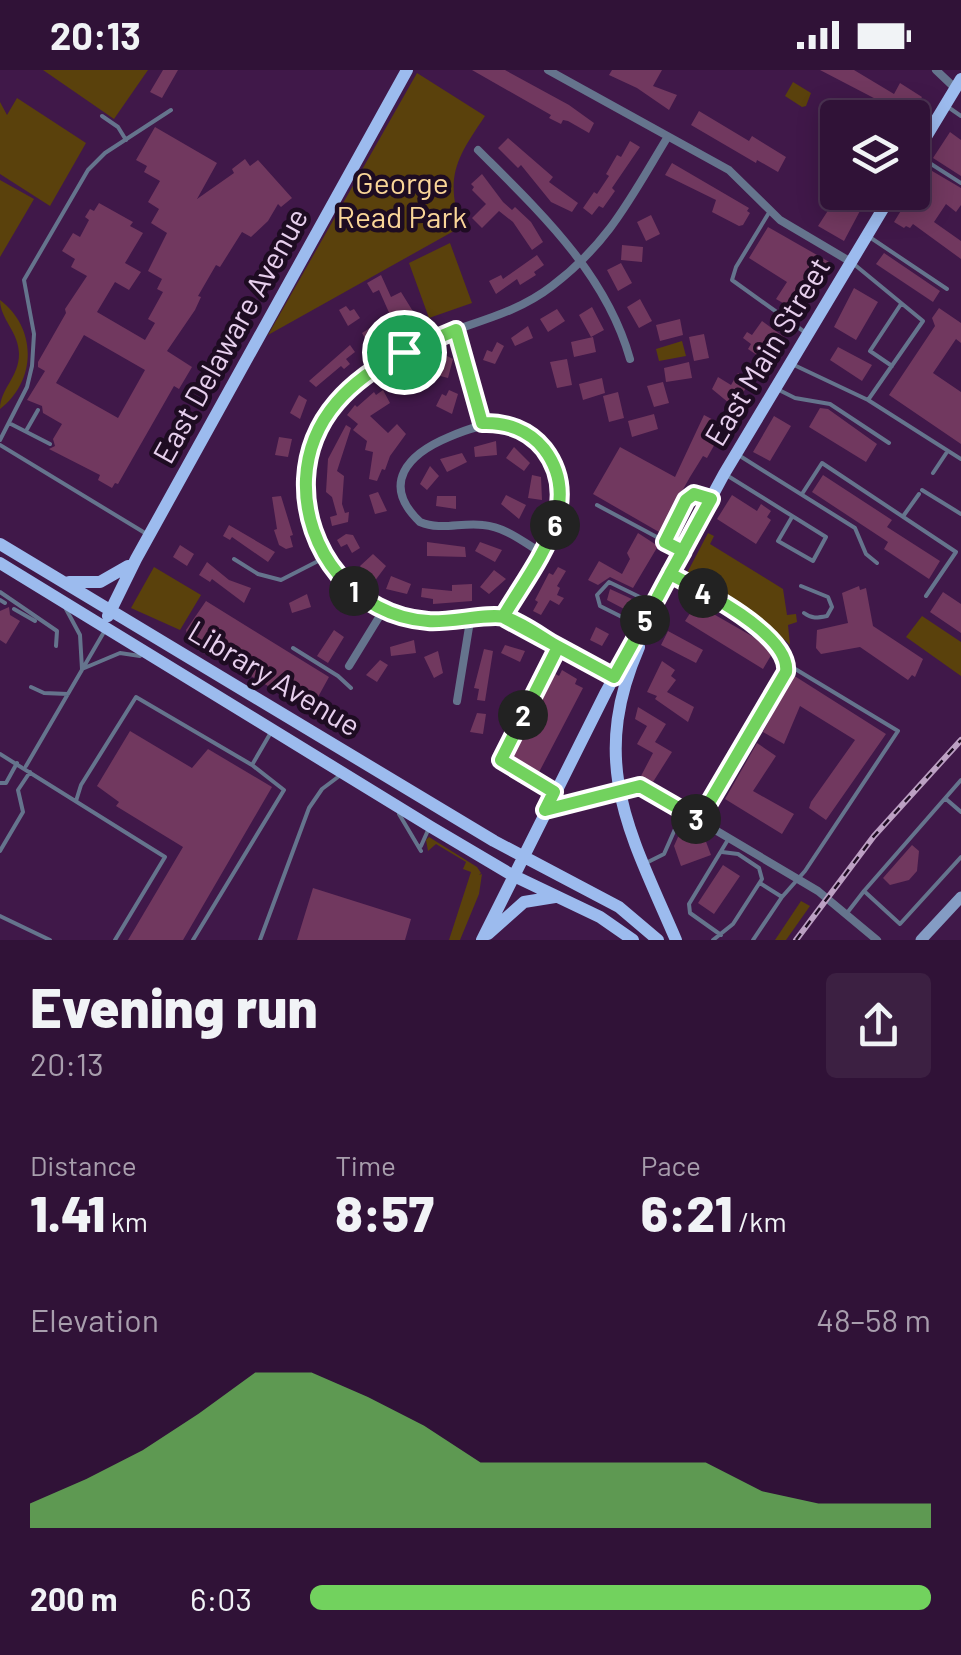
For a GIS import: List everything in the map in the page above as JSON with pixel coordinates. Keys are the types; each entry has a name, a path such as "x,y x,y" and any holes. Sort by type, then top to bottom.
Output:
{"main road":[{"name":"East Delaware Avenue","path":"106,628 109,610 149,535 407,70"},
{"path":"930,130 958,84"},
{"name":"East Main Street","path":"482,939 554,792 724,474 882,210"},
{"name":"Library Avenue","path":"0,544 522,857 618,907 658,940"},
{"path":"61,581 100,582 136,560"},
{"name":"Library Avenue","path":"0,563 431,828 633,940"},
{"path":"651,609 626,679 614,758 618,791 676,940"},
{"path":"545,810 618,791"},
{"path":"921,940 961,896"},
{"path":"482,939 524,902 558,897"}],"street":[{"path":"548,70 729,170 790,227 851,262"},
{"path":"936,70 958,84"},
{"path":"614,677 503,617 425,621 384,609 355,592 324,558 312,533 306,501 307,464 319,427 344,393 372,370 422,342 513,311 583,262 614,227 666,138"},
{"path":"478,150 562,234 583,262 626,342 630,359"},
{"path":"456,330 482,423"},
{"path":"503,617 540,552 561,509 562,486 555,466 528,434 506,424 482,423 429,445 413,457 400,483 406,505 420,522 430,526 498,527 540,552"},
{"path":"349,666 384,609"},
{"path":"457,701 470,620"},
{"path":"618,791 640,786 799,879 877,940"}],"lane":[{"path":"946,105 961,116"},
{"path":"149,535 0,443 27,387 34,350 24,280 88,170 171,110"},
{"path":"102,116 118,127 126,140"},
{"path":"930,165 961,183"},
{"path":"770,211 732,280 808,334"},
{"path":"866,236 948,289"},
{"path":"851,262 923,321 868,400"},
{"path":"892,366 870,351 901,304"},
{"path":"790,363 868,400 961,459"},
{"path":"775,388 794,398 830,404 889,443"},
{"path":"26,431 38,410"},
{"path":"9,423 50,444"},
{"path":"934,473 948,450"},
{"path":"736,453 855,528 866,554 877,563"},
{"path":"802,494 822,462 956,552 926,596"},
{"path":"724,474 763,495 826,537 812,561 778,541 792,516"},
{"path":"903,517 920,492 961,514"},
{"path":"665,542 686,500 694,494 711,499"},
{"path":"598,505 683,551"},
{"path":"234,559 258,574 282,580 324,558"},
{"path":"670,574 770,634 787,664 786,672 699,820"},
{"path":"642,627 600,606 596,595 609,582 651,609"},
{"path":"801,586 828,597 832,607 827,616 810,618 804,613"},
{"path":"0,592 54,628 59,636 56,646"},
{"path":"56,597 79,632 82,669"},
{"path":"14,609 35,621"},
{"path":"0,851 23,812 18,790 106,628"},
{"path":"554,792 501,760 558,647"},
{"path":"293,648 351,688"},
{"path":"82,669 120,654 158,660"},
{"path":"753,940 799,879 898,730 787,664"},
{"path":"31,688 68,694"},
{"path":"76,801 81,785 136,697 252,765 284,790 193,940"},
{"path":"252,765 272,730"},
{"path":"0,754 165,857 115,940"},
{"path":"17,763 3,783 18,790"},
{"path":"260,940 306,816 316,796 342,774"},
{"path":"847,913 961,780"},
{"path":"945,798 961,812"},
{"path":"394,805 421,851 422,838 431,828"},
{"path":"644,864 664,854 682,811"},
{"path":"721,935 690,913 689,904 729,838"},
{"path":"713,940 733,924 760,883 760,868 738,854 722,852"},
{"path":"864,892 900,924 959,862"},
{"path":"760,883 782,898"},
{"path":"0,916 50,940"}],"green space":[{"path":"43,70 148,70 114,119"},
{"name":"George Read Park","path":"417,73 485,116 456,168 454,194 461,227 268,335"},
{"path":"793,82 811,93 806,106 785,96"},
{"path":"17,98 86,143 50,206 0,174 0,102 7,115"},
{"path":"0,180 34,199 0,257"},
{"path":"450,243 472,303 429,318 409,263"},
{"path":"0,300 21,325 28,354 21,384 0,409 19,354"},
{"path":"682,341 686,356 659,361 656,349"},
{"path":"708,533 714,536 710,544 783,589 787,615 796,614 797,622 788,625 790,645 769,625 686,575"},
{"path":"154,567 201,595 180,630 131,608"},
{"path":"922,616 961,642 961,676 906,637"},
{"path":"429,837 477,867 479,875 482,874 479,894 460,940 449,940 471,872 463,869 466,862 436,844 428,851"},
{"path":"801,901 810,906 786,940 775,940"}],"building":[{"path":"163,70 178,70 162,98 150,92"},
{"path":"472,70 505,70 594,123 589,133 568,121 561,124"},
{"path":"612,70 662,70 653,86 677,95 669,110 609,75"},
{"path":"820,70 854,70 894,94 900,83 922,97 878,100"},
{"path":"699,111 749,141 752,136 786,157 778,172 691,125"},
{"path":"155,127 217,163 197,199 234,173 232,169 245,159 250,166 258,160 292,198 281,207 278,204 268,221 251,237 242,232 220,267 216,265 198,296 201,297 195,310 167,351 192,367 179,389 174,386 118,484 112,488 98,480 100,475 49,449 55,446 53,439 62,424 43,413 42,406 27,400 45,371 38,367 38,362 87,276 71,267 75,259 62,251 73,233 80,237 89,220 85,217 99,203 133,222 130,226 143,233 125,263 141,272 129,290 115,282 97,312 145,340 155,323 148,319 163,292 157,289 162,279 148,271 167,233 151,223 159,209 148,202 160,181 144,172 147,166 136,160","holes":["84,335 145,370 118,418 56,383"]},
{"path":"950,132 961,140 961,176 933,158"},
{"path":"508,138 553,177 549,182 578,203 572,212 551,202 521,165 518,168 498,148"},
{"path":"630,141 640,147 603,208 599,206 592,215 583,208 594,192 597,194 617,155 621,157"},
{"path":"672,163 749,208 743,225 712,212 716,200 665,175"},
{"path":"930,170 961,188 961,205 956,212 946,204 934,222 961,241 961,259 913,224 904,228 894,222 901,210 930,210"},
{"path":"482,174 503,202 531,222 543,242 532,250 513,222 499,211 482,228 472,218 486,204 471,184"},
{"path":"828,210 860,210 844,241 818,226"},
{"path":"651,215 660,234 646,241 637,222"},
{"path":"768,227 831,263 800,313 776,299 787,282 749,258"},
{"path":"622,245 643,247 642,262 621,260"},
{"path":"884,253 940,291 933,302 876,264"},
{"path":"537,255 544,265 534,272 536,275 520,285 517,279 496,294 489,281 501,275 503,279"},
{"path":"621,263 632,283 618,291 607,270"},
{"path":"381,275 391,297 401,292 414,313 414,321 404,325 407,331 399,335 379,290 373,293 367,283"},
{"path":"854,288 878,302 856,340 834,327"},
{"path":"640,299 652,321 639,328 627,307"},
{"path":"346,306 360,318 348,326 339,310"},
{"path":"592,307 604,330 591,337 579,315"},
{"path":"939,308 961,323 961,343 956,339 933,373 961,392 961,444 889,395 935,326 932,318"},
{"path":"557,309 565,321 548,332 540,319"},
{"path":"680,319 683,335 660,341 656,325"},
{"path":"762,321 784,337 764,360 748,349 751,344 743,338 747,332 752,335"},
{"path":"378,323 387,338 368,344 362,333"},
{"path":"528,326 533,338 515,346 511,338"},
{"path":"704,334 709,358 694,361 689,337"},
{"path":"593,337 596,352 574,357 571,342"},
{"path":"497,342 504,346 495,364 483,360 487,350 492,352"},
{"path":"350,345 355,352 346,359 350,364 344,369 341,366 316,387 309,381"},
{"path":"838,347 872,365 862,381 830,360"},
{"path":"443,354 453,359 448,378 421,371 431,366 432,361 439,362"},
{"path":"567,359 572,385 557,388 550,362"},
{"path":"689,362 692,378 666,382 664,368"},
{"path":"411,366 415,373 420,371 423,383 406,393 398,381"},
{"path":"738,373 750,380 735,408 712,389 718,377 731,385"},
{"path":"602,378 605,393 583,400 579,384"},
{"path":"663,382 669,403 654,407 647,386"},
{"path":"383,390 390,403 370,416 388,433 397,424 406,434 377,481 369,479 373,452 365,450 367,441 353,430 358,424 347,415 355,405"},
{"path":"449,390 458,394 452,414 436,406"},
{"path":"618,392 624,418 609,422 603,396"},
{"path":"299,395 307,400 300,419 290,413"},
{"path":"820,408 828,409 877,444 866,462 809,427"},
{"path":"654,414 658,429 632,437 628,421"},
{"path":"704,415 725,426 659,532 593,494 620,447 675,477"},
{"path":"774,416 791,426 770,461 753,452"},
{"path":"346,425 351,428 337,471 344,476 342,504 345,513 349,512 348,522 332,526 330,517 337,515 332,497 326,492 328,459"},
{"path":"279,437 292,439 288,457 275,455"},
{"path":"496,441 497,455 475,457 474,447"},
{"path":"514,447 530,463 524,471 506,458"},
{"path":"462,453 467,462 447,472 440,459"},
{"path":"430,466 439,476 427,490 420,484"},
{"path":"532,475 541,477 542,500 528,498"},
{"path":"823,475 892,520 887,527 940,561 929,579 884,549 888,542 812,492"},
{"path":"378,492 387,511 375,514 369,495"},
{"path":"506,495 526,505 519,519 501,504"},
{"path":"732,495 757,511 761,504 771,511 767,517 771,520 756,544 717,519"},
{"path":"281,496 293,535 293,547 286,549 279,545 274,530 277,529 272,497"},
{"path":"437,496 456,496 456,509 436,506"},
{"path":"229,525 275,552 268,562 232,537 230,540 223,536"},
{"path":"638,533 658,546 633,588 610,577 598,585 588,580 599,561 622,574"},
{"path":"346,534 353,535 360,548 352,553 347,544 341,547 337,540"},
{"path":"427,542 465,547 466,557 427,556"},
{"path":"480,542 502,550 495,562 475,551"},
{"path":"180,545 194,554 187,566 173,557"},
{"path":"373,554 386,566 374,582 360,566"},
{"path":"207,562 229,580 251,588 244,603 212,579 210,582 199,575"},
{"path":"558,567 566,571 557,586 557,595 564,598 559,605 550,600 541,615 533,611 538,602 535,600 549,573 553,575"},
{"path":"494,570 506,579 489,594 480,587"},
{"path":"391,576 411,584 407,594 386,589"},
{"path":"472,584 472,601 433,604 433,599 421,597 422,588 452,591 452,585"},
{"path":"859,586 860,590 866,588 873,626 923,659 915,677 912,675 908,680 860,647 821,654 816,648 817,630 848,623 842,593"},
{"path":"610,589 632,599 626,610 607,600"},
{"path":"943,592 961,604 961,633 930,612"},
{"path":"307,594 311,607 292,613 289,603"},
{"path":"206,601 329,677 313,706 304,709 296,697 290,699 205,649 202,642 196,644 188,639 186,630"},
{"path":"696,604 771,647 773,652 763,669 685,621"},
{"path":"9,607 10,615 20,621 6,644 0,640 0,611"},
{"path":"596,627 609,634 602,646 590,640"},
{"path":"334,630 344,637 328,663 317,656"},
{"path":"668,631 703,650 696,663 661,645"},
{"path":"414,640 416,653 391,656 390,647"},
{"path":"505,645 525,651 520,662 501,653"},
{"path":"484,649 493,651 485,701 477,700 479,689 474,688"},
{"path":"438,651 443,673 434,678 424,657"},
{"path":"380,660 388,665 377,682 366,675"},
{"path":"662,661 675,670 671,676 676,680 667,692 694,707 688,722 647,692"},
{"path":"562,670 583,688 537,776 508,758 552,672 559,676"},
{"path":"793,675 886,734 826,820 809,808 811,802 855,740 800,706 784,744 763,732"},
{"path":"638,707 666,724 655,742 672,752 653,782 641,776 653,753 637,744 647,726 635,719"},
{"path":"477,713 486,714 483,734 470,732"},
{"path":"130,731 192,768 208,749 272,787 183,940 128,940 183,847 116,806 119,802 97,786"},
{"path":"757,743 776,756 753,791 794,814 782,834 725,799"},
{"path":"692,825 702,831 711,855 681,866 674,846 682,828"},
{"path":"912,845 919,851 917,871 909,880 890,885 883,878"},
{"path":"723,865 740,876 714,914 698,903"},
{"path":"313,888 411,919 405,940 297,940"}],"railway":[{"path":"796,940 874,836 961,740"}],"route":[{"path":"404,352 372,370 344,393 310,446 306,501 312,533 324,558 355,592 397,615 445,622 503,617 558,647 501,760 554,792 545,810 640,786 699,820 786,672 787,664 770,634 670,574 683,551 711,499 694,494 686,500 665,542 683,551 670,574 649,614 614,677 503,617 561,509 562,486 548,455 528,434 496,422 482,423 456,330 404,352"}]}
